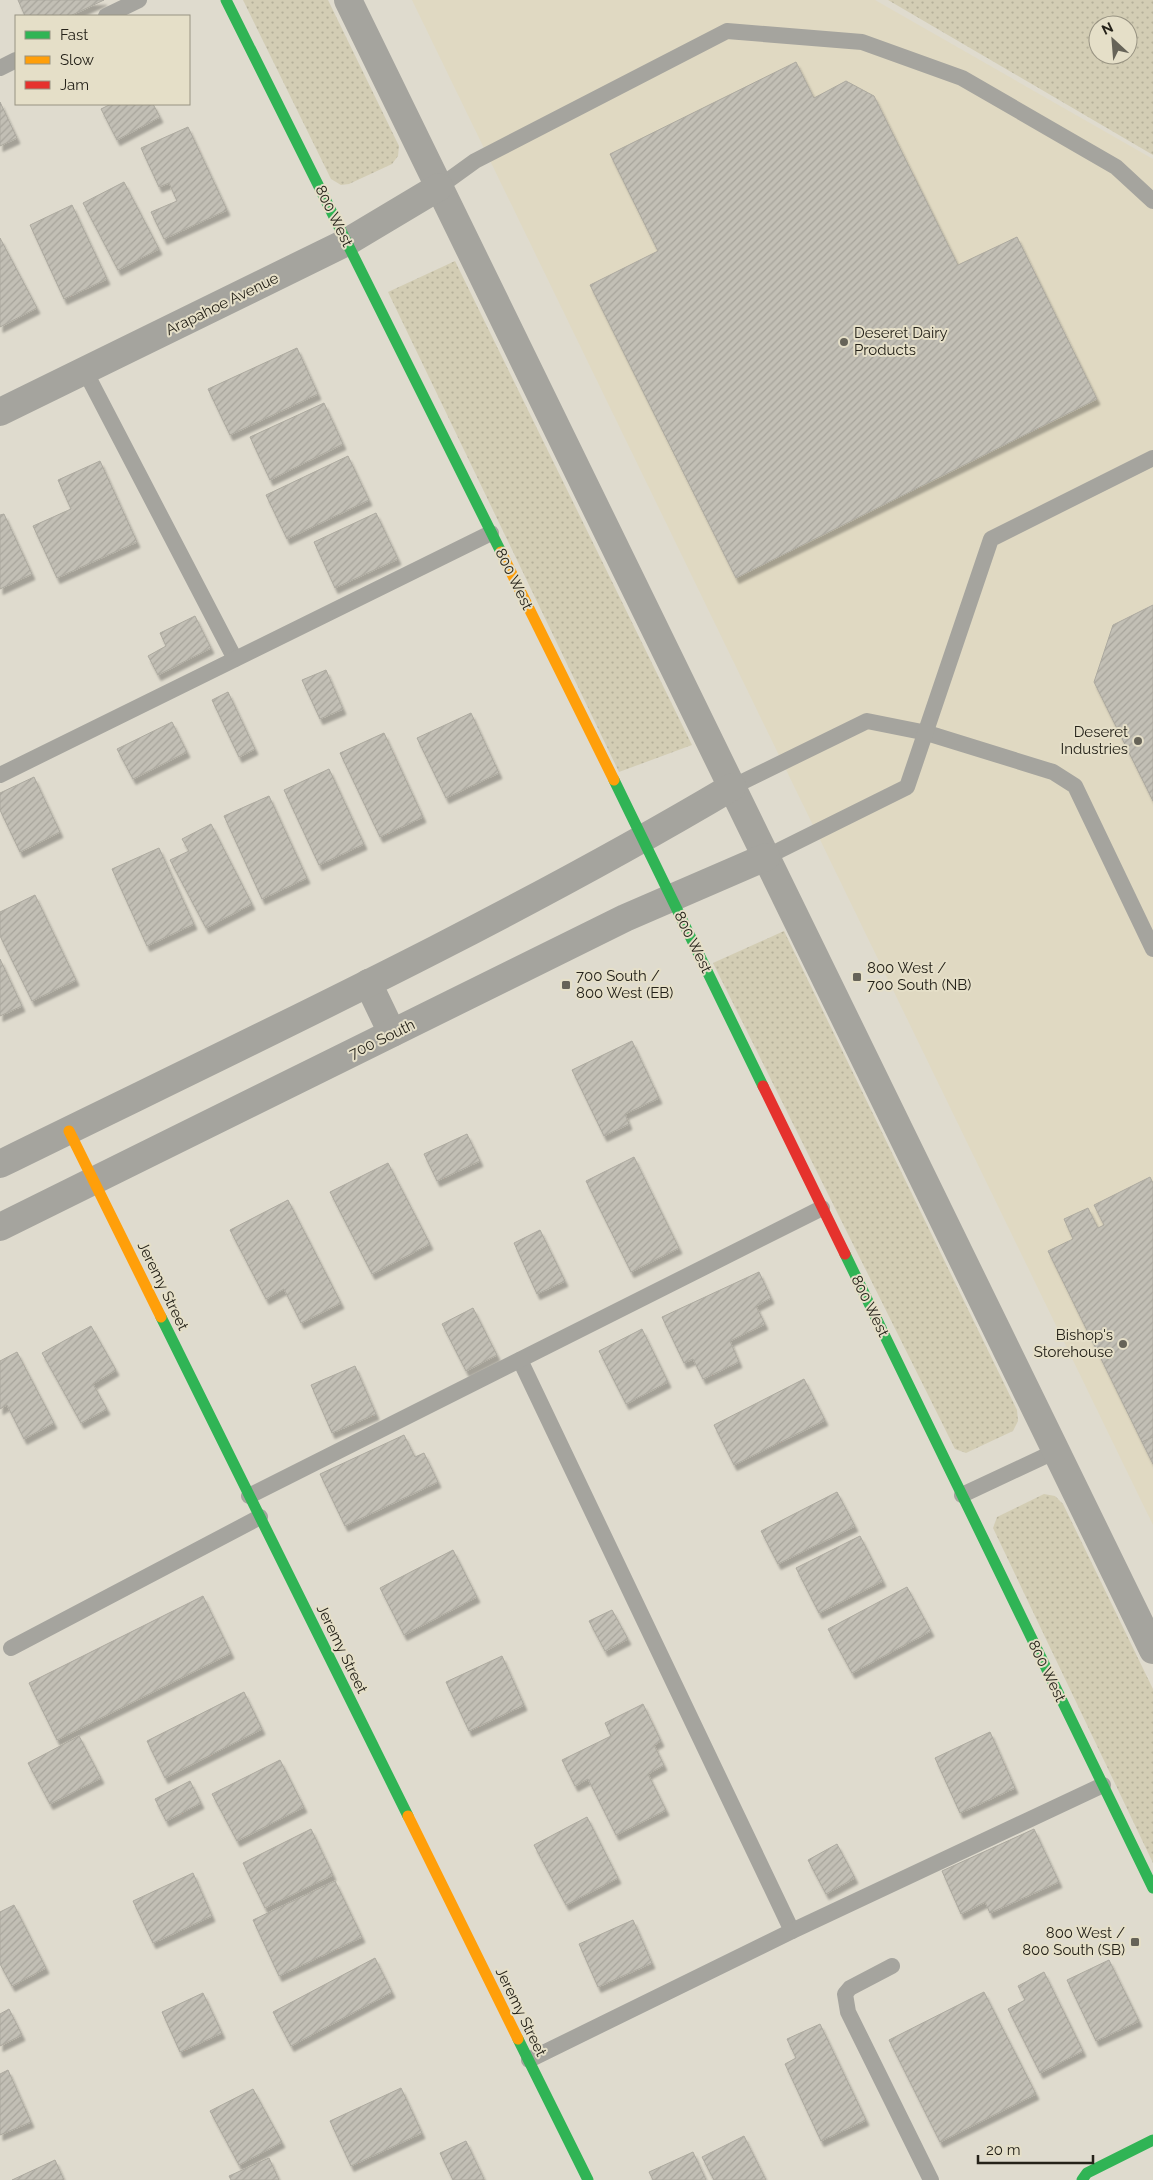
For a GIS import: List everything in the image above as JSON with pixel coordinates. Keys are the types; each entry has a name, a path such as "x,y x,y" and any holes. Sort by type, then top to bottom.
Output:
{"street":[{"name":"800 West","path":"226,0 644,840 1153,1888"},
{"path":"348,0 1153,1650"},
{"name":"Arapahoe Avenue","path":"0,412 347,242 439,187"},
{"path":"0,1164 510,911 644,840 732,787"},
{"name":"700 South","path":"0,1227 625,918 766,857"},
{"path":"368,983 392,1034"},
{"name":"Jeremy Street","path":"69,1131 588,2180"},
{"path":"1082,2180 1087,2173 1153,2140"}],"lane":[{"path":"108,15 139,0"},
{"path":"439,187 475,161 727,31 862,42 962,78 1116,167 1153,201"},
{"path":"0,68 15,60"},
{"path":"85,371 235,659"},
{"path":"766,857 907,787 991,539 1153,458"},
{"path":"0,775 491,533"},
{"path":"732,787 867,721 926,733 1054,772 1075,786 1153,949"},
{"path":"249,1496 822,1208"},
{"path":"520,1360 792,1931"},
{"path":"962,1496 1056,1451"},
{"path":"11,1648 260,1517"},
{"path":"528,2060 792,1931 1103,1785"},
{"path":"892,1966 850,1988 845,1994 848,2012 930,2180"}],"shaded area":[{"path":"243,0 328,0 399,146 398,156 392,164 349,184 341,185 331,179"},
{"path":"412,0 875,0 1153,159 1153,1525"},
{"path":"888,0 1153,0 1153,155"},
{"path":"455,261 692,745 619,772 388,292"},
{"path":"784,931 1017,1410 1018,1421 1013,1431 966,1453 955,1449 713,963"},
{"path":"1044,1494 1055,1496 1063,1504 1153,1689 1153,1863 993,1528 997,1517"}],"building":[{"path":"18,0 104,0 72,15 25,15"},
{"name":"Deseret Dairy Products","path":"796,62 814,98 846,81 874,96 958,265 1017,237 1097,399 736,578 590,285 658,251 610,154"},
{"path":"0,102 17,138 0,146"},
{"path":"109,105 154,105 160,117 117,140 101,109"},
{"path":"188,127 227,210 164,239 151,212 177,201 169,183 159,187 141,148"},
{"path":"124,182 159,249 118,270 83,203"},
{"path":"72,205 107,279 64,299 30,225"},
{"path":"0,238 37,308 0,327"},
{"path":"297,348 318,394 230,435 208,389"},
{"path":"324,403 343,444 270,480 250,437"},
{"path":"348,456 369,500 287,539 266,495"},
{"path":"100,461 137,542 57,578 33,526 71,509 58,480"},
{"path":"376,513 398,559 335,588 314,542"},
{"path":"4,514 32,574 0,589 0,515"},
{"name":"Deseret Industries","path":"1153,605 1153,801 1094,682 1113,625"},
{"path":"195,616 211,648 158,675 148,656 166,646 160,633"},
{"path":"326,670 343,709 320,719 302,680"},
{"path":"228,692 255,749 239,757 212,700"},
{"path":"471,713 499,773 446,798 417,738"},
{"path":"172,722 187,752 133,779 117,749"},
{"path":"384,733 423,817 380,837 340,753"},
{"path":"329,769 364,844 319,865 284,790"},
{"path":"34,777 60,832 20,852 0,810 0,793"},
{"path":"269,796 307,878 262,899 224,816"},
{"path":"211,824 252,904 206,928 170,860 189,851 182,839"},
{"path":"159,848 194,924 147,946 112,869"},
{"path":"35,895 76,980 32,1001 0,936 0,912"},
{"path":"0,959 22,1006 0,1016"},
{"path":"632,1041 659,1098 625,1114 629,1124 604,1136 572,1070"},
{"path":"467,1134 480,1161 437,1181 424,1154"},
{"path":"634,1157 679,1248 631,1272 586,1181"},
{"path":"388,1163 430,1244 372,1274 330,1192"},
{"name":"Bishop's Storehouse","path":"1150,1177 1153,1183 1153,1437 1142,1442 1048,1251 1073,1239 1064,1219 1088,1208 1098,1228 1104,1225 1094,1205"},
{"path":"288,1200 341,1303 301,1323 284,1289 266,1299 230,1230"},
{"path":"540,1230 565,1281 537,1294 514,1243"},
{"path":"759,1272 771,1298 756,1306 765,1324 730,1341 739,1362 703,1379 693,1359 684,1363 662,1317"},
{"path":"473,1308 497,1355 466,1371 442,1324"},
{"path":"91,1326 116,1370 93,1384 107,1409 81,1423 42,1353"},
{"path":"642,1329 668,1382 626,1404 599,1351"},
{"path":"17,1352 54,1423 24,1439 7,1405 0,1409 0,1361"},
{"path":"355,1366 376,1414 332,1433 311,1385"},
{"path":"804,1379 825,1420 734,1465 714,1425"},
{"path":"404,1435 415,1457 424,1453 438,1482 345,1526 320,1474"},
{"path":"1153,1437 1153,1464 1142,1442"},
{"path":"837,1492 855,1526 778,1564 761,1531"},
{"path":"860,1536 883,1581 819,1613 796,1568"},
{"path":"453,1550 477,1597 404,1635 380,1588"},
{"path":"907,1587 931,1631 852,1673 828,1629"},
{"path":"203,1596 231,1653 57,1740 29,1683"},
{"path":"612,1610 628,1639 605,1651 589,1621"},
{"path":"502,1656 524,1705 469,1731 446,1682"},
{"path":"244,1692 262,1729 165,1778 147,1741"},
{"path":"643,1704 661,1741 654,1745 664,1765 648,1774 666,1810 616,1835 588,1779 575,1786 562,1760 611,1736 605,1723"},
{"path":"990,1732 1015,1788 960,1813 935,1758"},
{"path":"79,1736 101,1778 50,1804 28,1763"},
{"path":"280,1760 304,1807 237,1841 212,1794"},
{"path":"190,1781 201,1803 166,1821 155,1799"},
{"path":"587,1817 618,1878 566,1905 534,1845"},
{"path":"311,1829 333,1875 265,1908 243,1863"},
{"path":"1034,1829 1059,1882 990,1913 985,1902 961,1914 942,1871"},
{"path":"837,1844 855,1878 826,1894 808,1860"},
{"path":"193,1873 212,1916 153,1943 133,1901"},
{"path":"335,1881 362,1937 279,1976 253,1920"},
{"path":"14,1905 46,1968 12,1986 0,1964 0,1912"},
{"path":"633,1920 652,1963 598,1987 579,1944"},
{"path":"375,1958 392,1992 291,2046 273,2012"},
{"path":"1109,1960 1139,2021 1096,2041 1067,1980"},
{"path":"1044,1972 1083,2051 1040,2073 1008,2009 1025,2000 1018,1986"},
{"path":"984,1992 1036,2094 940,2142 889,2040"},
{"path":"203,1993 222,2033 180,2052 162,2012"},
{"path":"9,2009 22,2035 0,2046 0,2014"},
{"path":"820,2024 866,2120 821,2141 785,2064 796,2058 787,2039"},
{"path":"8,2070 31,2122 0,2135 0,2074"},
{"path":"401,2088 422,2133 351,2166 330,2121"},
{"path":"253,2089 282,2142 239,2165 210,2111"},
{"path":"744,2136 766,2180 714,2180 702,2157"},
{"path":"466,2141 483,2180 453,2180 440,2153"},
{"path":"693,2152 706,2180 653,2180 649,2172"},
{"path":"269,2158 279,2180 231,2180 229,2176"},
{"path":"55,2160 64,2180 12,2180"}],"traffic: fast":[{"path":"226,0 501,552"},
{"path":"614,780 763,1086"},
{"path":"845,1254 1153,1888"},
{"path":"161,1317 408,1816"},
{"path":"518,2039 588,2180"},
{"path":"1082,2180 1087,2173 1153,2140"}],"traffic: slow":[{"path":"501,552 614,780"},
{"path":"69,1131 161,1317"},
{"path":"408,1816 518,2039"}],"traffic: jam":[{"path":"763,1086 845,1254"}],"place":[{"name":"Deseret Dairy Products","path":"844,342"},
{"name":"Deseret Industries","path":"1138,741"},
{"name":"800 West / 700 South (NB)","path":"857,977"},
{"name":"700 South / 800 West (EB)","path":"566,985"},
{"name":"Bishop's Storehouse","path":"1123,1344"},
{"name":"800 West / 800 South (SB)","path":"1135,1942"}]}
